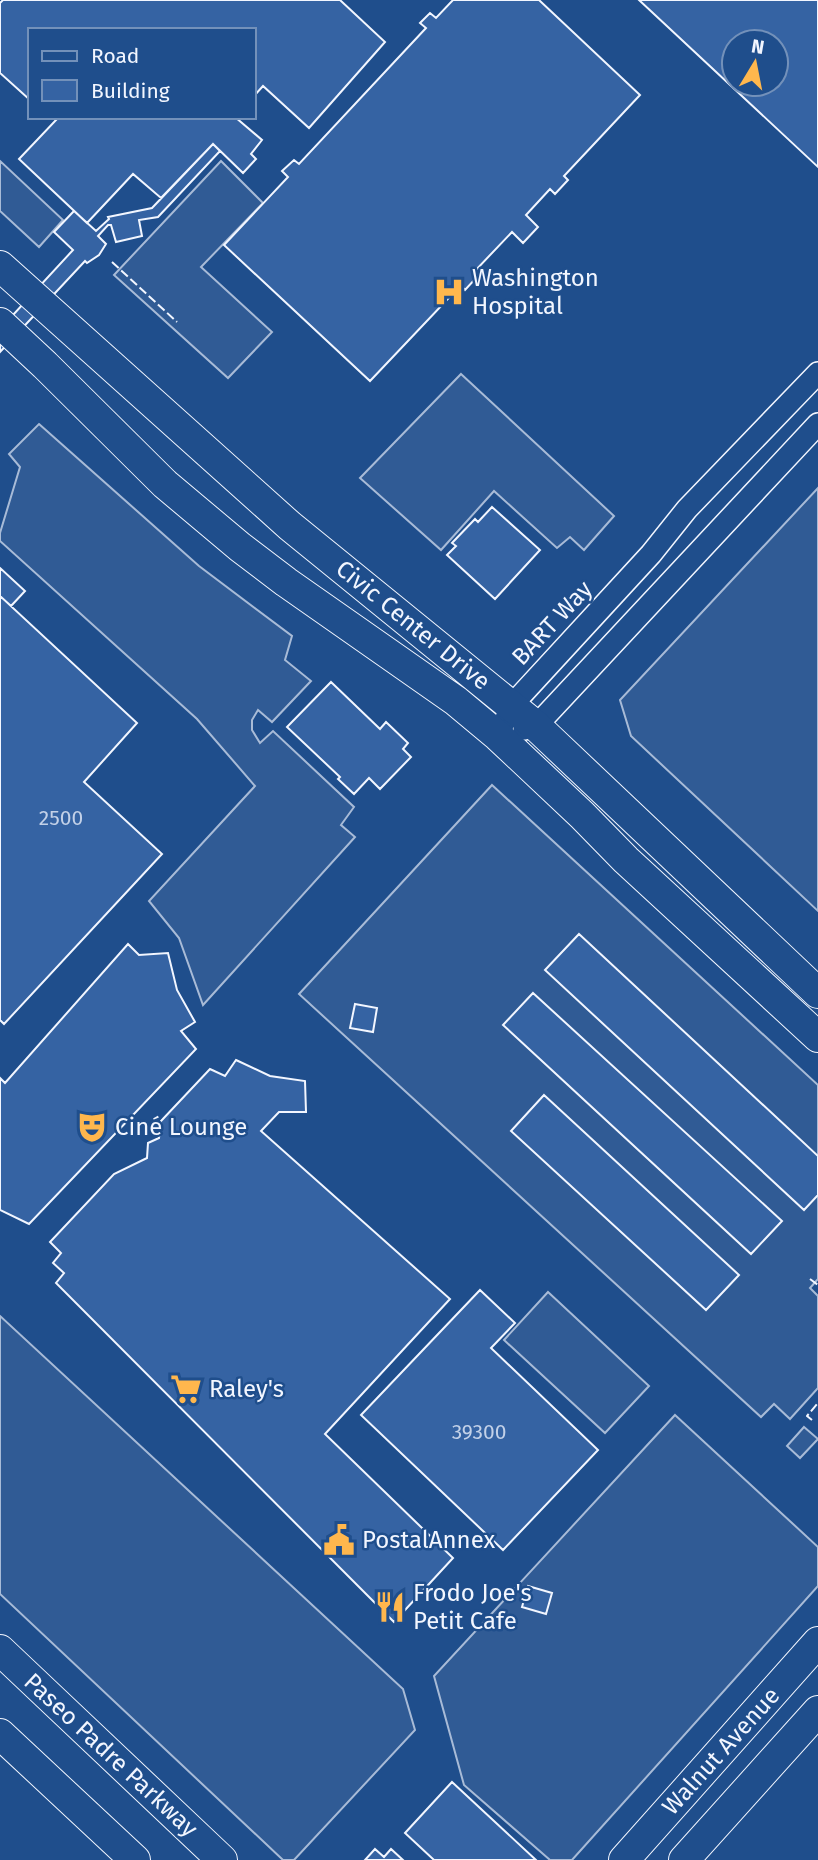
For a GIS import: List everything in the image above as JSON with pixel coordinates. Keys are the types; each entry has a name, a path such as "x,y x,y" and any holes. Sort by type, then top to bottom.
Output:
{"main road":[{"name":"Civic Center Drive","path":"0,266 290,526 536,726 818,993"},
{"name":"Civic Center Drive","path":"0,323 165,484 229,538 286,582 456,701 498,736 626,860 818,1037"},
{"name":"Walnut Avenue","path":"624,1860 818,1642"},
{"name":"Paseo Padre Parkway","path":"0,1650 222,1860"},
{"name":"Walnut Avenue","path":"684,1860 818,1711"},
{"path":"0,1734 135,1860"}],"street":[{"name":"BART Way","path":"498,736 512,705 651,554 687,509 818,373"},
{"path":"498,736 536,726 818,424"}],"shaded area":[{"path":"0,161 63,220 39,247 0,211"},
{"path":"221,161 263,203 201,267 272,332 228,378 114,275"},
{"path":"461,374 614,516 584,550 570,537 557,548 494,491 441,550 360,478"},
{"path":"39,424 199,566 292,636 285,660 311,681 272,722 258,710 252,720 252,730 260,743 273,731 354,807 341,825 355,837 203,1005 179,938 149,901 255,786 197,719 0,541 20,467 9,454"},
{"path":"818,488 818,911 631,736 620,700"},
{"path":"492,785 818,1085 818,1279 810,1288 818,1296 818,1388 790,1419 774,1404 761,1417 299,994"},
{"path":"548,1292 649,1386 605,1433 504,1340"},
{"path":"0,1316 403,1689 415,1730 294,1860 283,1860 0,1594"},
{"path":"675,1415 818,1547 818,1586 572,1860 550,1860 464,1785 434,1676"},
{"path":"804,1427 818,1439 800,1458 787,1446"}],"building":[{"path":"3,0 340,0 385,42 309,128 263,86 256,94 256,28 28,28 28,98 0,73 0,3"},
{"path":"453,0 539,0 640,95 564,176 568,180 555,194 550,189 526,215 538,227 523,243 512,232 473,273 477,277 465,290 461,285 370,381 224,245 288,177 282,171 294,160 299,164 426,28 420,23 430,13 436,18"},
{"path":"639,0 818,0 818,167 744,98 790,98 790,28 720,28 720,76"},
{"path":"57,119 237,119 262,140 251,154 256,159 243,173 213,144 161,198 133,174 87,223 19,159"},
{"path":"213,144 220,151 158,217 139,220 142,236 116,242 111,225 108,225 98,236 106,244 99,255 87,263 85,261 0,352 0,329 73,250 54,232 74,211 96,231 108,217 152,208"},
{"path":"492,507 540,550 495,599 447,555 456,546 452,543 475,519 478,522"},
{"path":"0,568 25,591 11,606 0,596"},
{"path":"0,596 137,723 84,782 162,854 4,1024 0,1020"},
{"path":"331,682 380,729 386,722 408,743 403,749 411,757 380,789 369,778 354,794 338,779 340,777 287,727"},
{"path":"579,934 818,1156 818,1195 804,1210 545,970"},
{"path":"128,944 139,955 168,953 177,990 195,1022 181,1031 196,1049 29,1224 0,1210 0,1078 5,1083"},
{"path":"533,993 782,1221 751,1254 503,1025"},
{"path":"355,1004 377,1008 373,1032 350,1028"},
{"path":"236,1060 270,1076 305,1081 306,1112 279,1112 261,1131 450,1299 325,1434 453,1558 394,1622 56,1283 64,1273 53,1263 61,1253 50,1242 114,1174 147,1158 148,1143 159,1138 161,1121 210,1069 225,1076"},
{"path":"544,1095 739,1275 706,1310 511,1131"},
{"path":"480,1290 515,1323 491,1348 598,1450 503,1550 361,1415"},
{"path":"528,1586 552,1593 546,1614 522,1607"},
{"path":"452,1782 536,1860 434,1860 405,1833"},
{"path":"375,1849 384,1857 391,1849 403,1860 365,1860"}],"fence":[{"path":"112,262 177,322"},
{"path":"810,1279 818,1285"},
{"path":"812,1420 807,1416 818,1403"}],"place":[{"name":"Washington Hospital","path":"449,292"},
{"name":"Ciné Lounge","path":"92,1127"},
{"name":"Raley's","path":"186,1389"},
{"name":"PostalAnnex","path":"339,1540"},
{"name":"Frodo Joe's Petit Cafe","path":"390,1607"}]}
